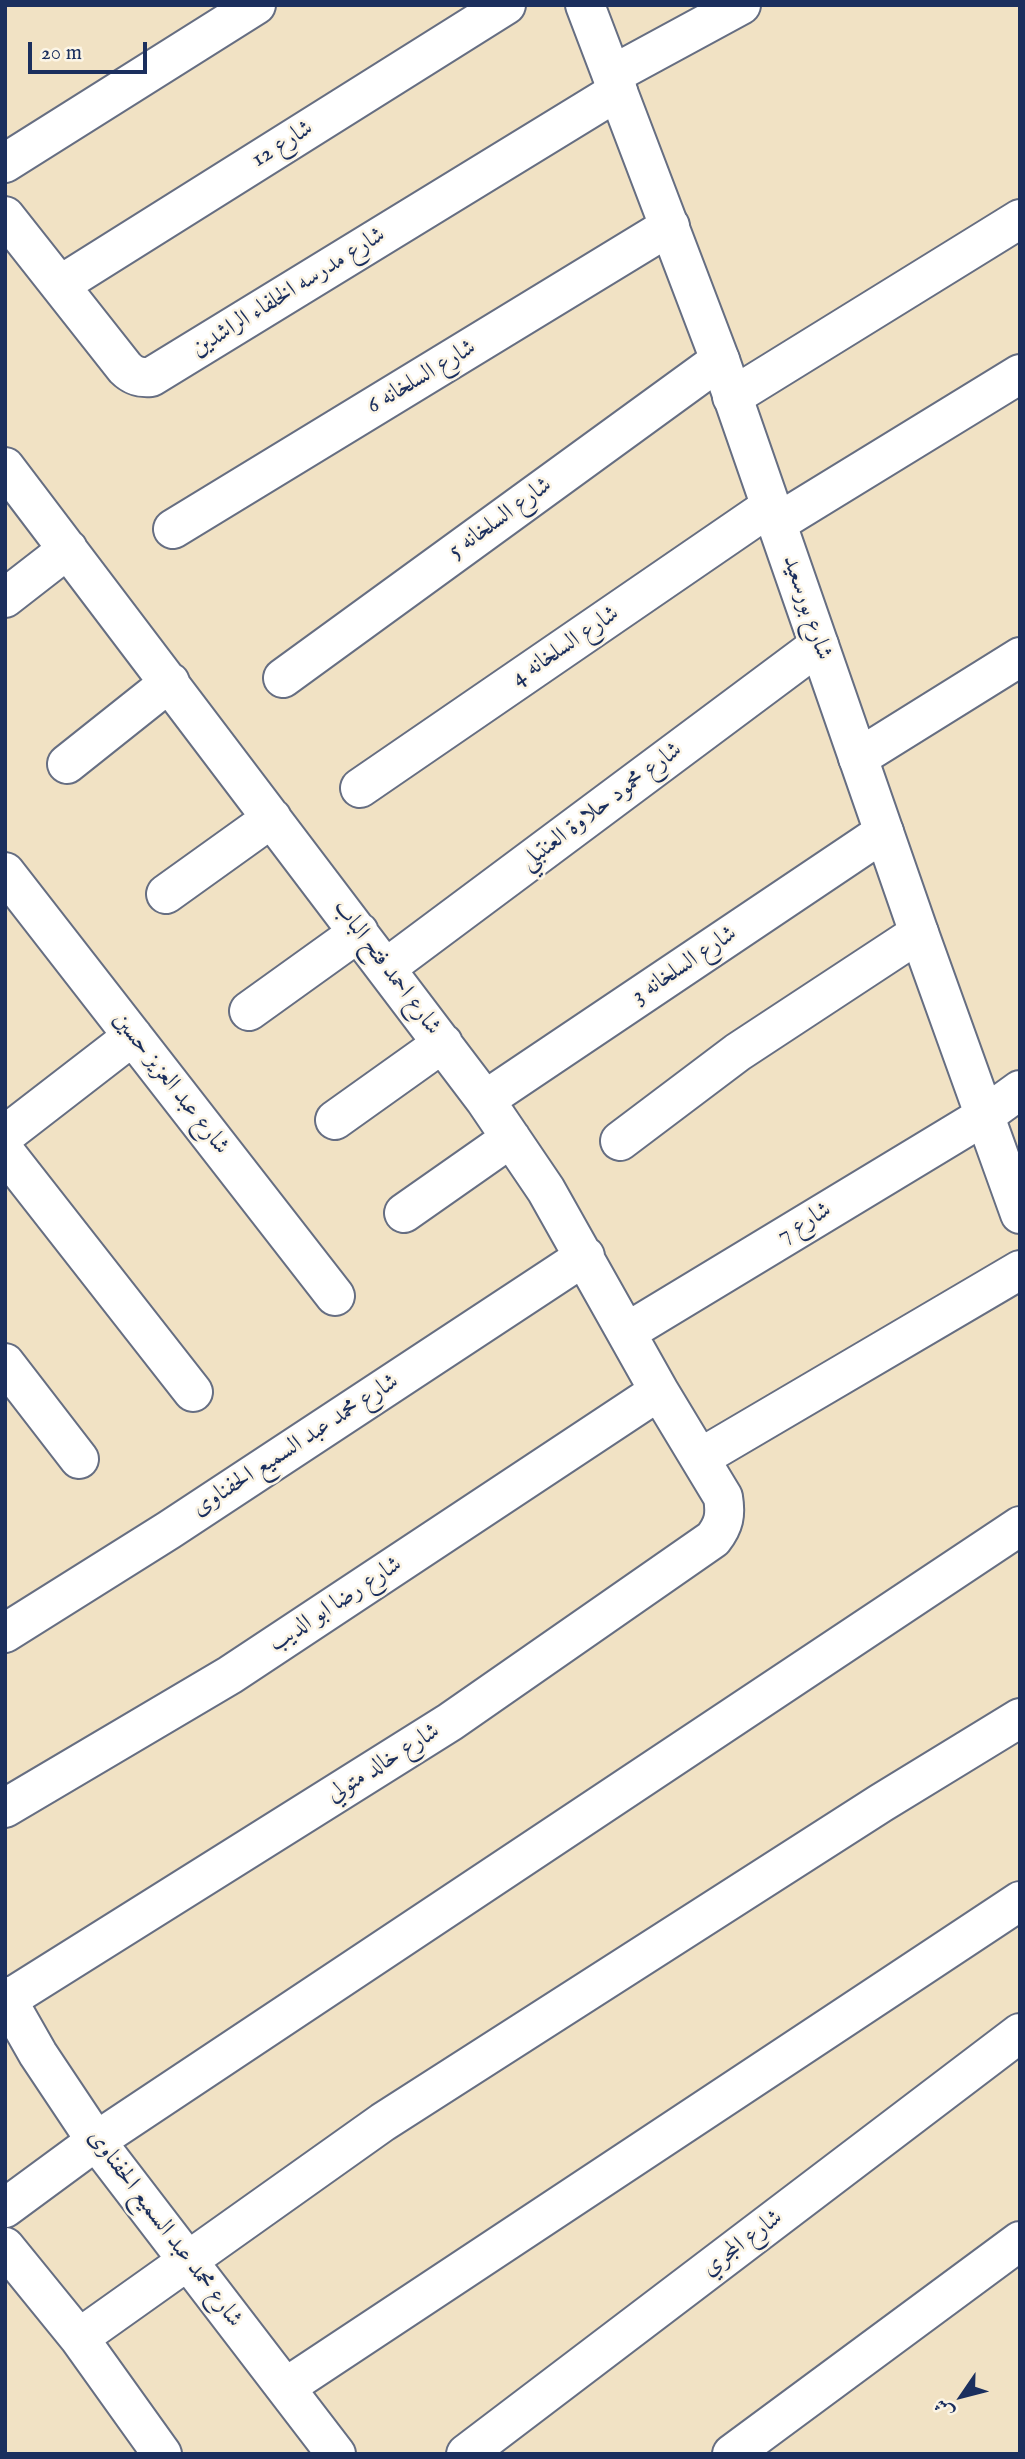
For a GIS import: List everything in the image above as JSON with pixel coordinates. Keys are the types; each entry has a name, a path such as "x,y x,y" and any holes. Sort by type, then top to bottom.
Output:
{"street":[{"path":"5,163 256,5"},
{"name":"شارع 12","path":"60,285 506,5"},
{"name":"شارع بورسعيد","path":"585,5 720,360 919,933 1020,1214"},
{"path":"615,83 741,5"},
{"name":"شارع مدرسه الخلفاء الراشدين","path":"5,216 125,368 132,375 151,377 615,83"},
{"path":"732,397 1020,219"},
{"name":"شارع السلخانه 6","path":"173,529 670,226"},
{"name":"شارع السلخانه 5","path":"282,678 720,360"},
{"name":"شارع السلخانه 4","path":"360,788 774,514 1020,374"},
{"name":"شارع احمد فتح الباب","path":"5,467 485,1100 546,1191 585,1256 659,1391 723,1497"},
{"path":"5,598 68,549"},
{"name":"شارع محمود حلاوة العنتبلي","path":"386,968 819,645"},
{"path":"859,758 1020,657"},
{"path":"67,765 170,682"},
{"path":"166,894 272,818"},
{"name":"شارع السلخانه 3","path":"485,1100 884,832"},
{"name":"شارع عبد العزيز حسين","path":"12,893 133,1036 335,1296"},
{"path":"249,1011 359,932"},
{"path":"620,1141 738,1052 919,933"},
{"path":"5,1135 133,1036"},
{"path":"335,1120 443,1043"},
{"name":"شارع 7","path":"627,1332 984,1116 1020,1090"},
{"path":"404,1213 511,1139"},
{"path":"5,1152 193,1392"},
{"name":"شارع محمد عبد السميع الحفناوى","path":"5,1633 169,1530 585,1256"},
{"path":"700,1458 1020,1270"},
{"path":"5,1363 79,1459"},
{"name":"شارع رضا ابو الديب","path":"5,1808 230,1675 659,1391"},
{"name":"شارع خالد متولي","path":"6,1998 450,1722 713,1539 722,1527 726,1512 723,1497"},
{"path":"5,2208 96,2141 1020,1526"},
{"path":"79,2338 383,2122 881,1803 1020,1718"},
{"path":"286,2387 1020,1901"},
{"name":"شارع محمد عبد السميع الحفناوى","path":"6,1998 38,2054 96,2141 335,2454"},
{"name":"شارع المجري","path":"466,2454 1020,2033"},
{"path":"732,2454 1020,2241"},
{"path":"5,2247 79,2338 162,2454"}]}
